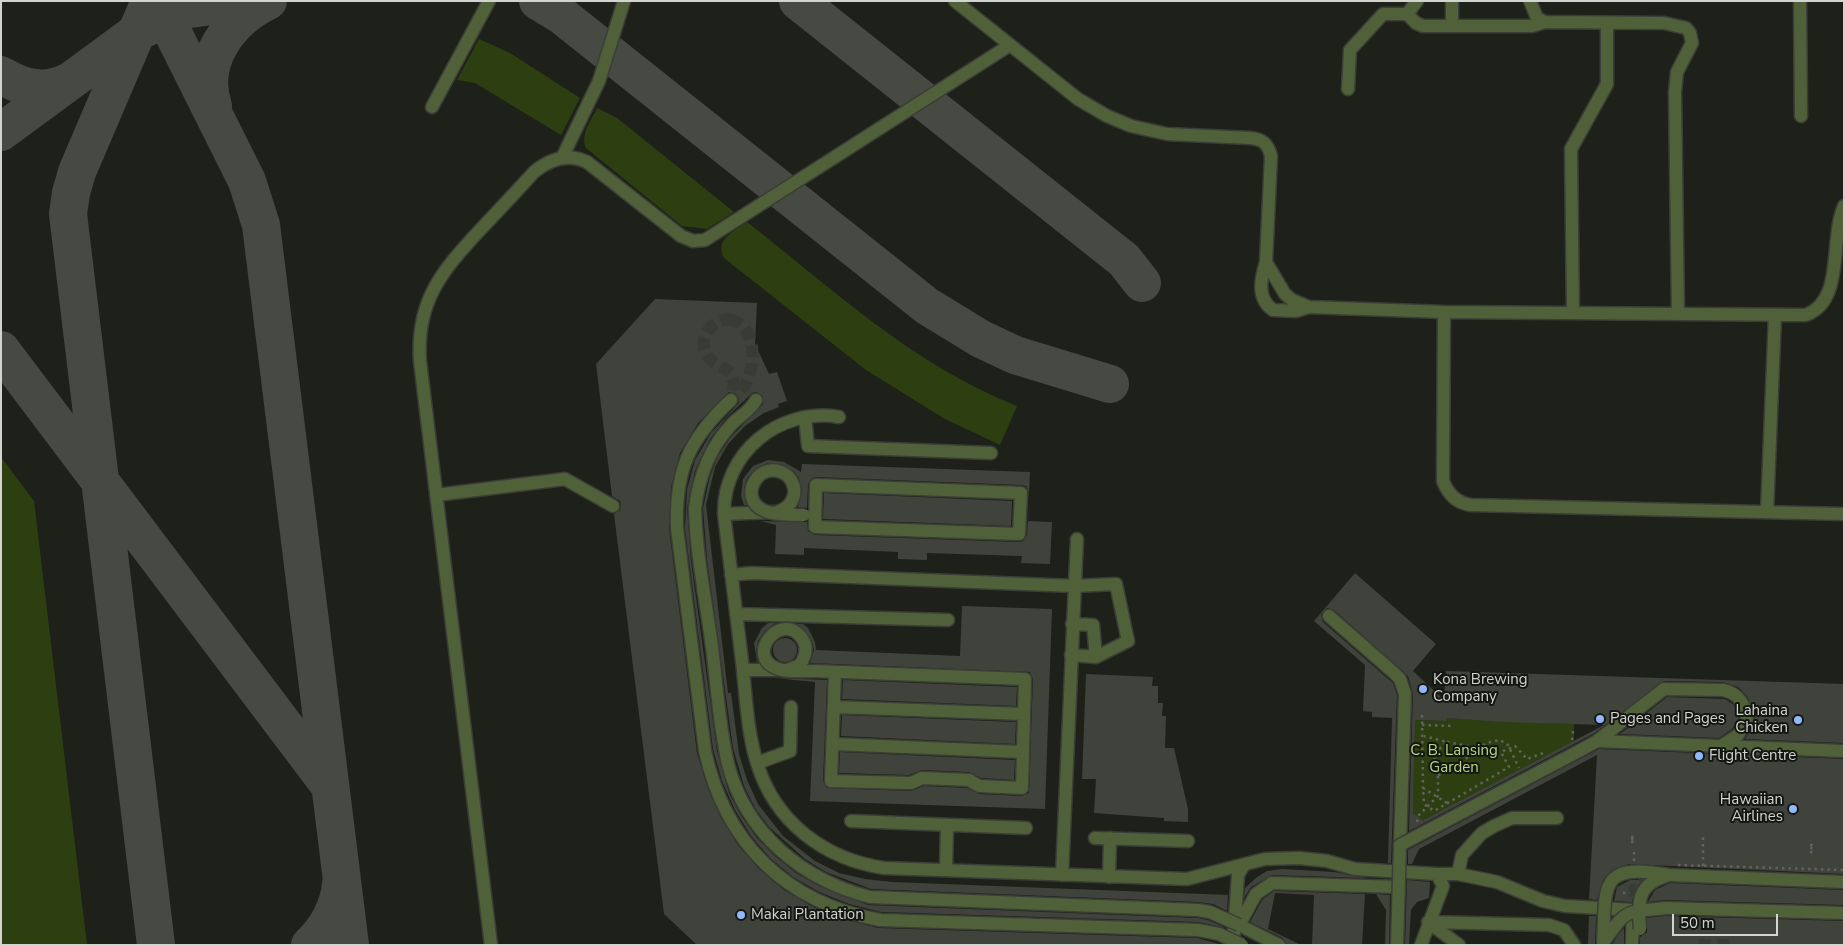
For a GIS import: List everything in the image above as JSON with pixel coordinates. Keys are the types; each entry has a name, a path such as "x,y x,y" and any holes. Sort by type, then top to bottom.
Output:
{"street":[{"path":"432,106 488,1"},
{"path":"562,158 599,81 624,1"},
{"path":"955,1 1078,99 1107,116 1131,126 1167,134 1250,138 1263,141 1267,145 1271,156 1266,262 1262,275 1261,292 1267,306 1272,310 1296,311 1309,307 1444,312 1806,315 1815,312 1828,301 1833,292 1836,279 1838,224 1844,206"},
{"path":"1407,14 1416,1"},
{"path":"1452,1 1452,26"},
{"path":"1530,1 1537,18 1545,22"},
{"path":"1800,1 1801,116"},
{"path":"1348,89 1350,50 1383,14 1407,14 1416,23 1423,26 1532,26 1545,22 1679,25 1686,28 1692,38 1690,49 1675,80 1678,314"},
{"path":"1573,313 1571,149 1607,84 1607,23"},
{"path":"491,945 418,345 426,306 436,282 447,267 534,172 542,166 562,158 578,158 588,162 682,236 693,241 705,240 1010,45"},
{"path":"1266,262 1285,294 1292,300 1309,307"},
{"path":"1444,312 1443,481 1448,494 1460,502 1471,505 1844,514"},
{"path":"1767,512 1775,315"},
{"path":"731,400 705,426 687,455 677,491 677,528 705,751 710,776 728,816 754,854 776,876 811,897 833,908 873,919 1031,926 1198,930 1219,934 1242,945"},
{"path":"756,400 751,409 726,431 710,454 700,480 696,508 726,756 738,791 760,828 791,860 815,876 842,889 870,896 1198,910 1210,912 1278,945"},
{"path":"839,417 824,414 804,418 770,431 747,448 729,478 724,498 724,514 752,746 757,763 765,784 783,813 806,837 837,856 869,866 1109,877 1187,878 1265,859 1299,858 1327,861 1355,869 1458,874 1497,882 1543,901 1565,906 1636,911 1665,908 1844,913"},
{"path":"804,418 808,446 991,453"},
{"path":"724,514 776,512 784,510 792,502 794,488 788,476 772,470 760,474 752,485 751,492 755,504 765,512 810,515"},
{"path":"436,495 565,479 613,506"},
{"path":"816,486 1021,493 1019,534 815,527 810,515 816,486"},
{"path":"1062,875 1077,539"},
{"path":"731,575 751,573 1074,586 1116,584 1128,640 1096,656 1071,655"},
{"path":"736,614 753,612 948,620"},
{"path":"1329,616 1400,679 1405,694 1397,945"},
{"path":"1072,624 1093,625 1096,656"},
{"path":"743,670 787,670 800,665 803,660 805,647 798,633 785,629 773,632 764,648 770,665 784,670 815,671 1026,679 1022,788 979,786 969,780 922,778 911,784 832,781 835,672"},
{"path":"1597,742 1606,732 1664,688 1730,691 1741,701 1745,708 1747,720 1738,735 1721,746"},
{"path":"757,763 790,751 791,707"},
{"path":"834,707 1024,714"},
{"path":"1400,845 1575,747 1597,742 1844,751"},
{"path":"833,744 1023,752"},
{"path":"1458,874 1462,855 1482,833 1494,826 1512,818 1557,818"},
{"path":"850,821 1026,828"},
{"path":"946,870 947,825"},
{"path":"1095,838 1188,841"},
{"path":"1109,877 1110,838"},
{"path":"1233,945 1238,875 1244,865"},
{"path":"1604,944 1607,885 1613,877 1634,871 1702,870"},
{"path":"1638,944 1636,911 1640,896 1644,888 1666,871 1844,882"},
{"path":"1420,945 1443,886 1437,874"},
{"path":"1239,925 1256,894 1272,883 1399,887"},
{"path":"1638,944 1642,922 1665,908"},
{"path":"1604,944 1608,909"},
{"path":"1604,944 1623,916 1636,911"},
{"path":"1636,911 1640,929"},
{"path":"1428,922 1459,945"},
{"path":"1428,922 1549,925 1564,930 1574,945"}],"path":[{"path":"1422,715 1424,736 1424,804 1434,811 1510,767 1501,752 1509,747 1515,746 1527,759 1554,749"},
{"path":"1422,725 1452,726"},
{"path":"1573,731 1575,747"},
{"path":"1424,736 1478,750"},
{"path":"1438,775 1449,771 1486,743 1496,740 1503,741 1509,747 1520,769"},
{"path":"1418,816 1438,796 1438,775 1433,768 1434,762 1436,751 1447,742"},
{"path":"1423,788 1447,803"},
{"path":"1702,870 1703,837"},
{"path":"1810,848 1815,848"},
{"path":"1634,850 1634,871"},
{"path":"1666,871 1844,870"}],"green space":[{"path":"479,39 510,53 580,98 561,135 475,83 457,80"},
{"path":"597,108 617,118 734,212 707,229 682,226 586,148 585,133"},
{"path":"747,222 843,299 909,348 943,370 1017,406 1000,445 945,419 866,370 724,258 722,252 723,241"},
{"path":"1,457 34,501 87,945 1,945"},
{"name":"C. B. Lansing Garden","path":"1446,718 1574,724 1574,741 1423,820 1413,813 1415,720 1446,721"}],"building":[{"path":"655,299 757,303 755,344 769,374 777,372 787,401 778,404 779,407 764,413 745,426 728,444 715,467 706,505 728,693 731,693 739,754 747,780 758,804 783,836 815,861 839,873 865,879 892,882 1228,895 1227,911 1213,904 1198,902 871,889 826,872 805,859 769,827 755,808 744,786 733,748 707,559 703,508 710,476 718,456 730,438 763,404 763,396 756,392 752,393 726,418 710,439 695,471 687,508 691,561 717,751 729,793 742,817 757,838 796,873 819,886 868,905 1197,918 1208,920 1226,928 1198,922 881,912 849,904 819,892 793,877 770,858 751,836 735,810 722,781 713,749 685,528 687,490 695,460 711,433 739,403 737,395 729,392 698,423 680,453 671,487 669,528 697,753 707,786 721,818 738,845 759,869 784,890 813,907 843,919 878,928 1197,938 1223,945 697,945 664,914 614,514 620,510 621,505 620,501 612,496 596,364"},
{"path":"768,460 784,462 801,472 802,464 1030,472 1029,493 1026,486 1021,485 816,477 812,478 808,484 807,508 798,507 802,491 799,478 794,471 781,464 768,463 757,468 747,478 744,489 747,505 744,505 741,496 743,479 753,466"},
{"path":"824,493 1012,501 1011,526 823,519"},
{"path":"1029,500 1028,521 1052,522 1050,564 1021,563 1022,556 927,553 927,560 898,559 898,552 804,548 804,555 775,554 776,525 760,521 807,522 808,531 815,535 1019,542 1023,541 1027,535"},
{"path":"1355,573 1436,644 1413,671 1444,700 1446,671 1844,684 1844,743 1745,739 1754,724 1754,713 1747,696 1738,687 1723,682 1664,681 1593,734 1409,831 1413,694 1408,676 1334,610 1327,608 1321,614 1323,622 1393,683 1397,695 1391,863 1388,863 1392,718 1372,717 1372,712 1363,711 1365,665 1314,621","holes":["1446,718 1604,725 1423,820 1413,813 1415,720 1446,721"]},
{"path":"962,606 1052,609 1045,809 810,801 815,682 774,678 827,680 823,781 827,788 911,791 924,786 967,788 979,794 1022,796 1029,793 1033,679 1030,672 810,663 814,650 812,641 797,624 803,624 808,628 815,642 816,650 960,656"},
{"path":"768,623 776,623 765,631 758,641 757,662 754,643 762,628"},
{"path":"785,638 794,641 797,650 794,659 785,662 776,659 773,650 776,641"},
{"path":"1086,674 1153,677 1152,686 1158,686 1158,703 1163,703 1162,716 1166,716 1165,748 1174,748 1188,809 1188,822 1164,821 1164,818 1094,813 1096,779 1082,779"},
{"path":"843,680 1017,687 1016,706 842,699"},
{"path":"1667,697 1725,699 1734,705 1739,718 1732,729 1719,738 1620,734"},
{"path":"842,715 1016,722 1015,744 841,736"},
{"path":"1599,749 1844,759 1844,874 1629,864 1612,870 1603,880 1597,900 1589,899 1597,755 1419,849 1412,864 1408,864 1408,850"},
{"path":"840,752 1015,760 1014,780 981,778 969,772 922,770 909,775 839,773"},
{"path":"1282,869 1334,872 1367,878 1272,875 1251,887 1244,898 1245,888 1257,877 1267,871"},
{"path":"1407,880 1430,882 1429,898 1417,902 1411,910 1409,945 1405,945"},
{"path":"1630,880 1642,880 1634,892 1632,902 1614,901 1617,887"},
{"path":"1670,883 1844,890 1844,905 1665,900 1648,902 1655,890"},
{"path":"1274,891 1365,894 1362,945 1312,945 1314,895 1275,893 1268,929 1301,945 1287,945 1283,938 1250,922 1262,900"},
{"path":"1376,894 1390,895 1389,945 1385,945 1386,910"},
{"path":"1589,916 1596,916 1595,945 1588,945"},
{"path":"1665,916 1844,921 1844,945 1640,945 1640,937 1647,932 1647,918"},
{"path":"1624,928 1624,945 1612,945 1617,936"}],"taxiway":[{"path":"150,1 77,172 68,214 156,945"},
{"path":"161,1 172,31 247,181 261,225 350,945"},
{"path":"1,132 137,32 183,10 247,1"},
{"path":"213,106 209,89 210,73 220,44 241,19 268,1"},
{"path":"538,1 561,15 927,306 981,339 1015,355 1110,384"},
{"path":"798,1 1124,260 1142,283"},
{"path":"1,75 17,83 34,88 51,88 68,82"},
{"path":"1,350 330,786"},
{"path":"310,945 327,925 338,901 341,884"}],"tunnel":[{"path":"730,319 739,323 746,330 752,349 751,370 747,380 742,391 731,400 734,383 731,373 709,358 704,344 704,338 711,327 723,320 730,319"},
{"path":"1638,910 1633,910 1635,889 1639,880 1657,872"},
{"path":"1699,945 1732,945"}],"place":[{"name":"Kona Brewing Company","path":"1423,689"},
{"name":"Pages and Pages","path":"1600,719"},
{"name":"Lahaina Chicken","path":"1798,720"},
{"name":"Flight Centre","path":"1699,756"},
{"name":"Hawaiian Airlines","path":"1793,809"},
{"name":"Makai Plantation","path":"741,915"}]}
